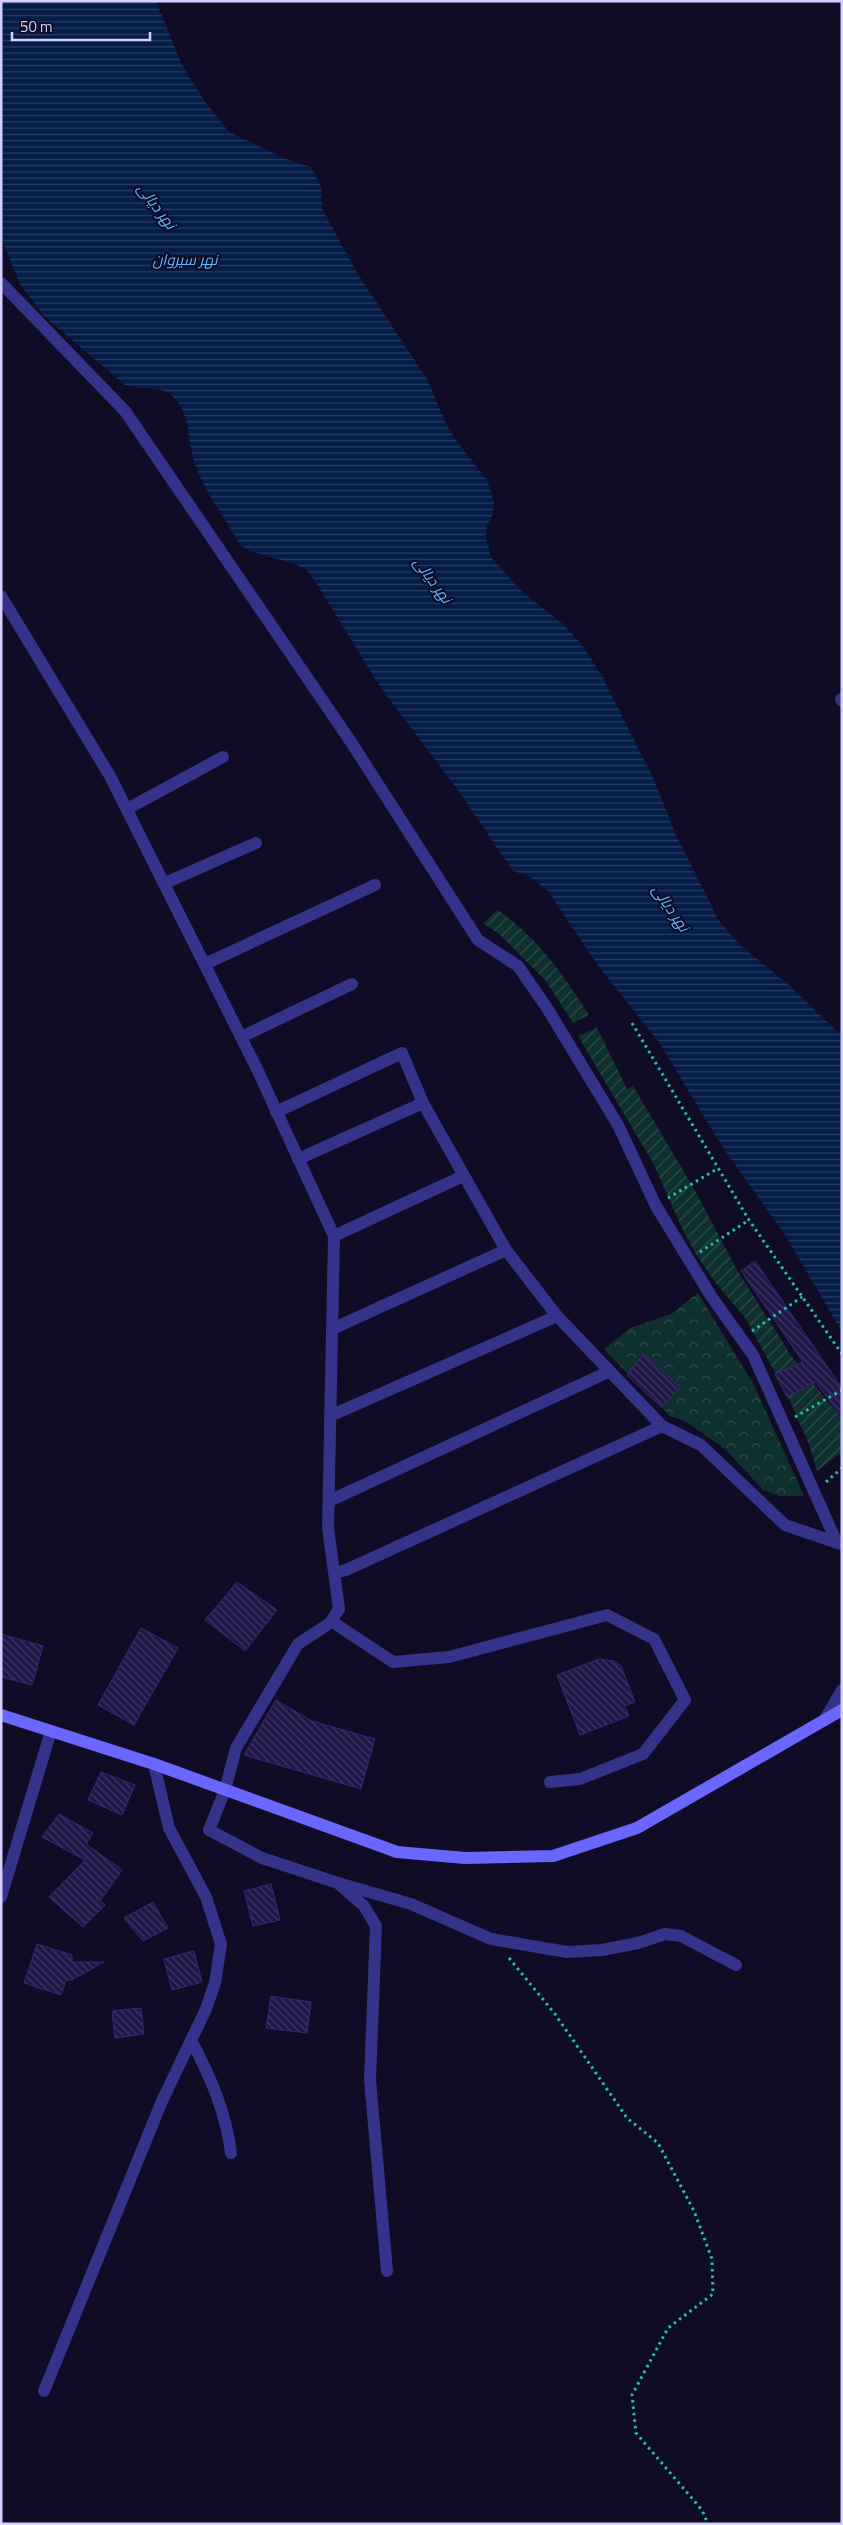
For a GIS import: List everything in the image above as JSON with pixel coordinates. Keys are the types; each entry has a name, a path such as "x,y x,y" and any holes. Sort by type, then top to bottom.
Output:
{"main road":[{"path":"1,1716 154,1764 398,1852 465,1858 553,1856 637,1828 842,1710"}],"street":[{"path":"1,283 125,411 351,742 478,940 518,966 547,1008 618,1125 656,1206 753,1355 839,1544"},
{"path":"1,596 110,776 127,808 241,1037 334,1236 328,1528 339,1609 331,1621 298,1644 236,1748 225,1790 209,1830 262,1858 411,1904 491,1939 567,1952 602,1950 638,1944 665,1934 681,1936 736,1965"},
{"path":"127,808 223,758"},
{"path":"165,883 256,843"},
{"path":"205,964 375,885"},
{"path":"241,1037 352,984"},
{"path":"276,1112 402,1053 423,1103 506,1250 557,1316 608,1372 662,1426 701,1445 785,1525 839,1544"},
{"path":"298,1159 423,1103"},
{"path":"334,1236 463,1176"},
{"path":"332,1329 506,1250"},
{"path":"330,1416 517,1336 557,1316"},
{"path":"329,1501 608,1372"},
{"path":"335,1573 346,1570 662,1426"},
{"path":"331,1621 392,1662 449,1657 606,1615 654,1639 685,1700 643,1754 580,1779 550,1782"},
{"path":"825,1719 842,1690"},
{"path":"1,1897 51,1731"},
{"path":"44,2391 162,2101 206,2009 215,1983 221,1944 206,1897 169,1828 154,1764"},
{"path":"338,1883 364,1906 376,1926 370,2080 387,2271"},
{"path":"191,2040 212,2079 228,2131 231,2153"}],"path":[{"path":"632,1023 749,1220 842,1354"},
{"path":"656,1206 717,1169"},
{"path":"689,1259 749,1220"},
{"path":"741,1338 802,1297"},
{"path":"784,1424 842,1390"},
{"path":"814,1492 842,1468"},
{"path":"491,1939 555,2014 627,2118 658,2143 694,2211 712,2259 712,2294 668,2328 632,2395 636,2433 702,2510 708,2524"}],"green space":[{"path":"498,910 525,932 537,945 569,985 589,1015 573,1023 546,981 500,935 483,923"},
{"path":"597,1028 627,1089 633,1086 693,1187 737,1270 792,1357 842,1419 842,1452 817,1471 809,1444 789,1399 746,1319 715,1282 696,1254 681,1226 653,1163 578,1036"},
{"path":"698,1293 754,1385 804,1496 780,1496 763,1490 725,1449 685,1421 670,1416 661,1407 679,1388 644,1354 628,1374 604,1349 630,1328 671,1314"}],"water":[{"name":"نهر سیروان","path":"1,1 156,1 182,65 205,102 229,132 286,159 311,167 321,186 322,208 357,273 427,379 447,426 487,480 494,501 493,513 487,526 486,537 491,557 520,590 564,625 583,646 603,678 654,780 676,835 719,921 740,945 790,986 842,1036 842,1332 784,1233 722,1146 658,1041 599,967 548,891 532,878 512,870 458,790 381,688 313,578 306,570 295,564 250,551 240,545 207,491 197,469 187,423 176,400 170,394 161,390 125,385 44,316 20,284 1,238"}],"building":[{"path":"755,1261 842,1388 842,1418 816,1382 787,1397 775,1374 803,1362 741,1271"},
{"path":"644,1354 680,1388 661,1407 627,1375"},
{"path":"237,1582 277,1610 245,1651 205,1620"},
{"path":"141,1628 178,1648 134,1725 98,1705"},
{"path":"1,1634 43,1646 32,1685 1,1677"},
{"path":"599,1659 614,1661 621,1666 635,1702 625,1706 629,1716 580,1735 557,1675"},
{"path":"276,1700 312,1721 375,1739 361,1789 244,1755"},
{"path":"101,1772 135,1785 122,1815 88,1800"},
{"path":"59,1814 93,1833 86,1844 122,1870 100,1901 105,1905 83,1927 49,1897 85,1860 42,1837"},
{"path":"271,1884 280,1920 253,1926 244,1891"},
{"path":"153,1902 168,1928 143,1941 124,1918"},
{"path":"37,1944 72,1955 72,1962 104,1962 72,1980 66,1980 61,1995 24,1983"},
{"path":"194,1951 202,1982 172,1990 164,1959"},
{"path":"271,1996 311,2002 307,2033 266,2028"},
{"path":"141,2008 144,2034 115,2038 112,2011"}],"water label":[{"name":"نهر ديالى","path":"157,206"},
{"name":"نهر ديالى","path":"433,580"},
{"name":"نهر ديالى","path":"671,908"}]}
